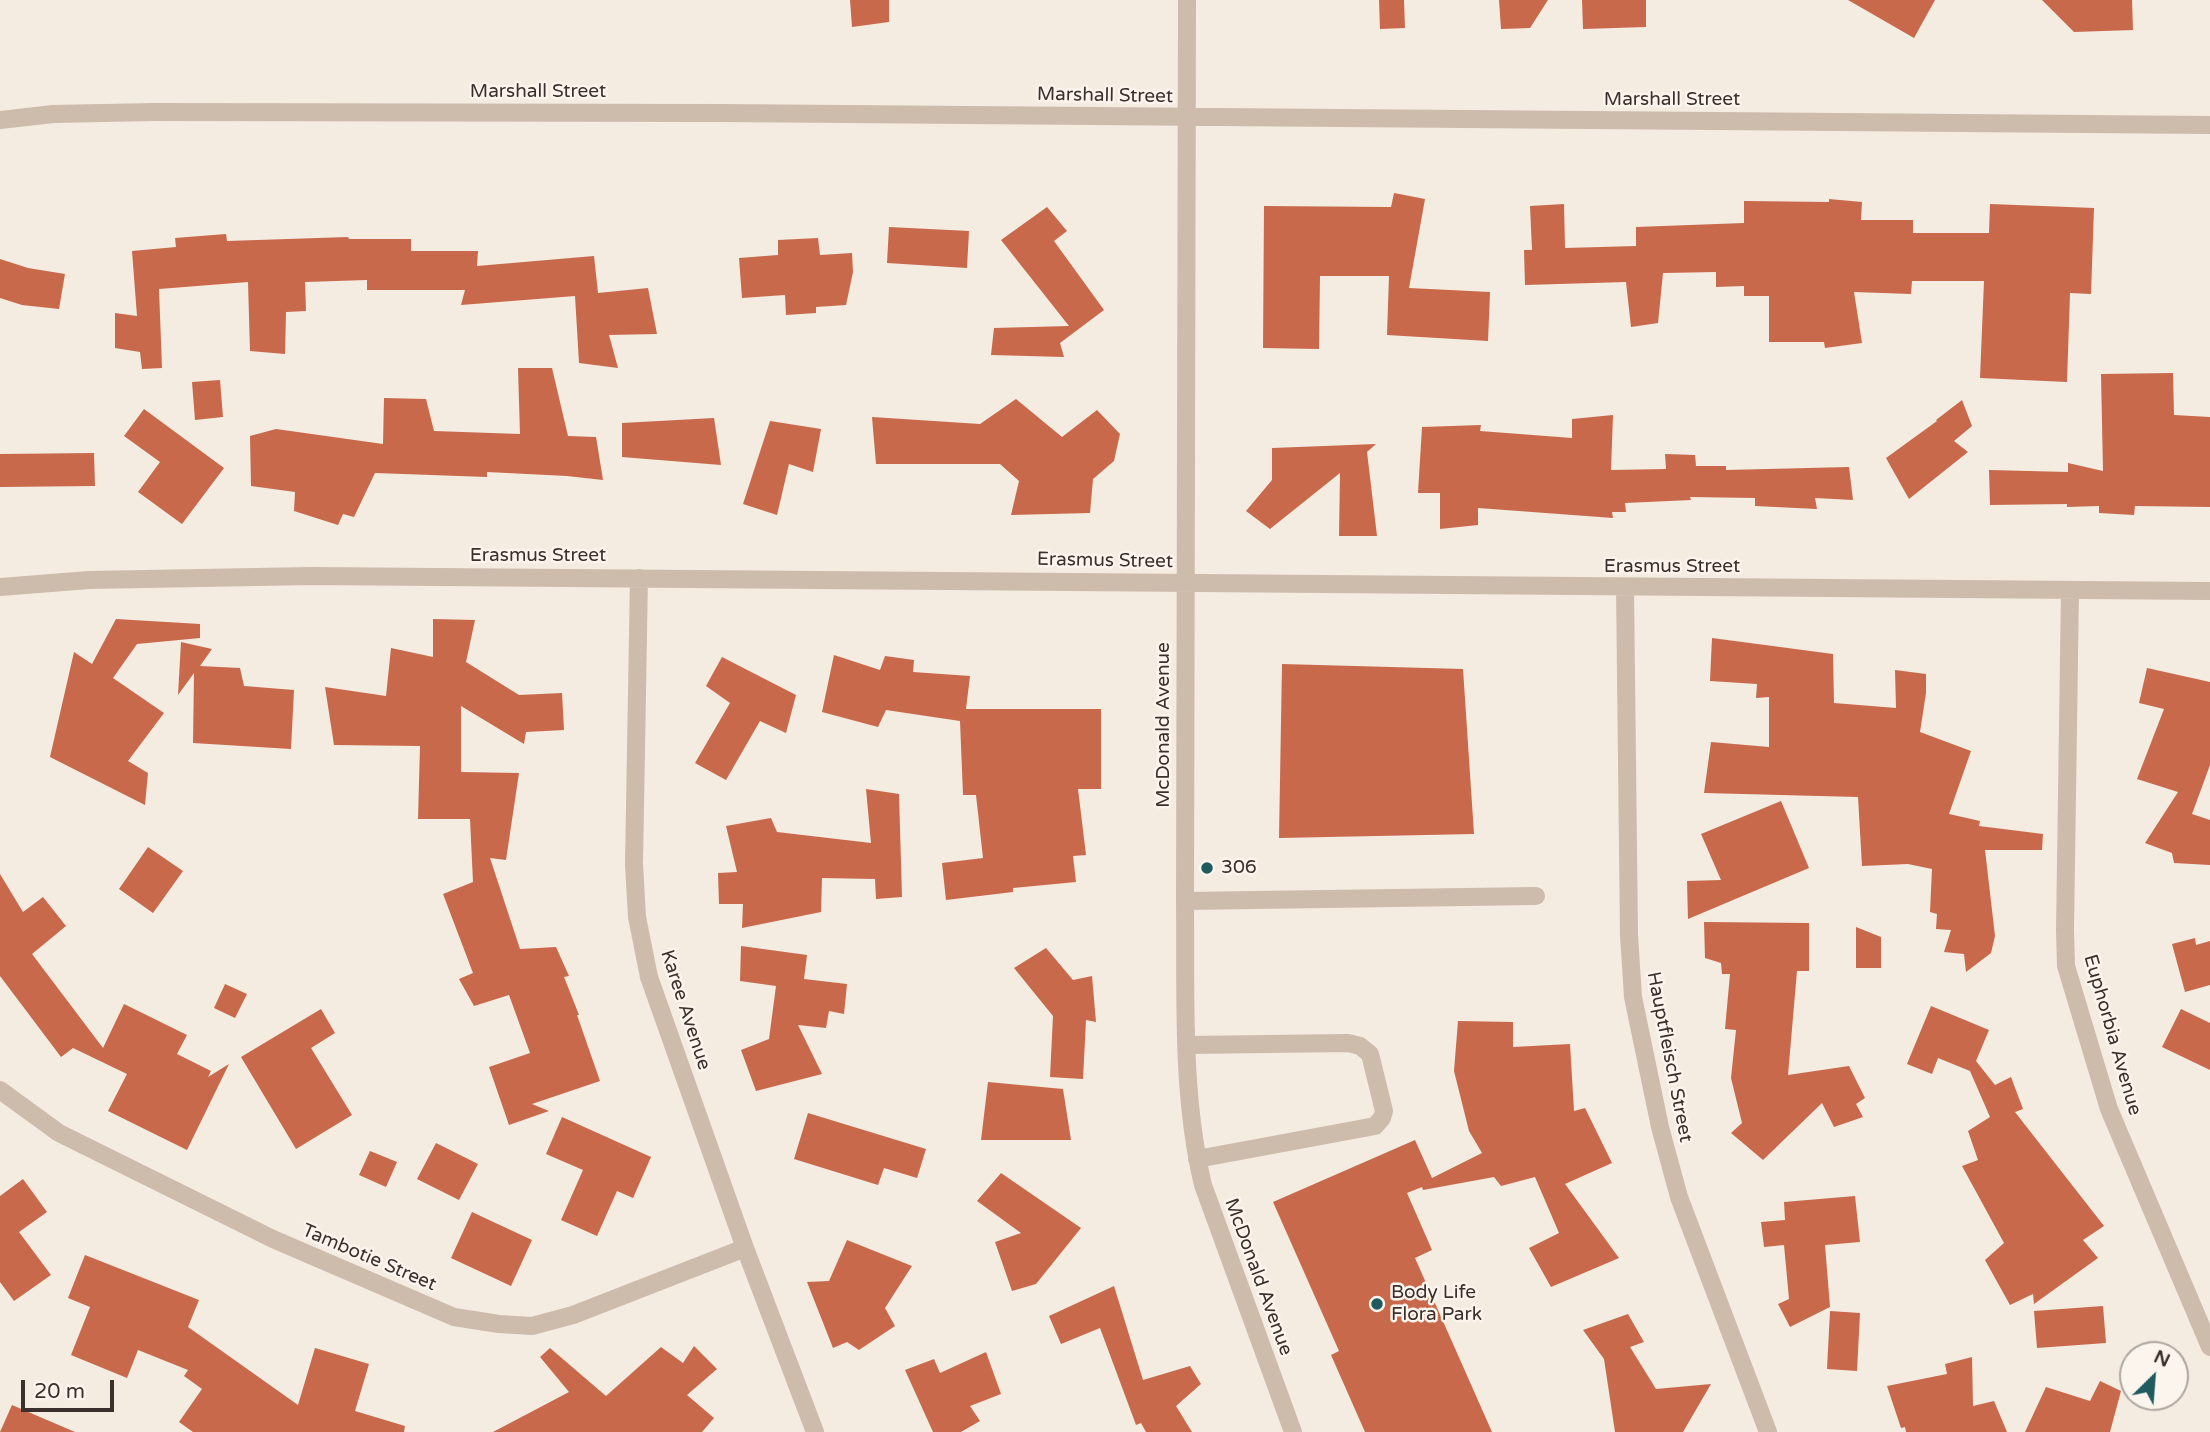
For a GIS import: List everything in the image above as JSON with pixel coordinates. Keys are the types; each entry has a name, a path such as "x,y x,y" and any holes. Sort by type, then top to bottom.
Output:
{"street":[{"name":"McDonald Avenue","path":"1187,0 1187,1045 1196,1159 1207,1197 1293,1432"},
{"name":"Marshall Street","path":"0,120 53,114 154,112 2210,125"},
{"name":"Erasmus Street","path":"0,587 89,580 183,578 639,578 2210,591"},
{"name":"Karee Avenue","path":"639,578 634,864 637,917 649,976 745,1248 815,1432"},
{"name":"Hauptfleisch Street","path":"1626,587 1629,935 1633,997 1660,1127 1679,1197 1768,1432"},
{"name":"Euphorbia Avenue","path":"2070,590 2066,966 2109,1109 2210,1347"},
{"path":"1185,901 1536,896"},
{"path":"1187,1045 1348,1043 1360,1046 1370,1054 1384,1111 1375,1126 1196,1159"},
{"name":"Tambotie Street","path":"0,1090 59,1133 273,1239 454,1317 499,1324 532,1325 573,1315 745,1248"}],"building":[{"path":"850,0 889,0 889,22 852,27"},
{"path":"1379,0 1404,0 1405,28 1380,29"},
{"path":"1499,0 1548,0 1530,28 1501,29"},
{"path":"1582,0 1646,0 1646,27 1583,29"},
{"path":"1848,0 1935,0 1914,38"},
{"path":"2042,0 2132,0 2133,30 2074,32"},
{"path":"1394,193 1425,199 1409,288 1490,292 1488,341 1387,335 1389,276 1320,276 1319,349 1263,348 1264,206 1391,207"},
{"path":"1829,199 1862,202 1861,220 1913,220 1913,233 1989,233 1990,204 2094,208 2091,294 2070,293 2067,382 1980,378 1984,281 1912,281 1911,294 1854,292 1862,343 1825,348 1824,342 1769,342 1769,296 1744,296 1744,286 1716,287 1716,272 1663,273 1658,323 1631,327 1626,282 1525,285 1524,250 1532,250 1530,206 1564,204 1565,248 1636,246 1636,227 1744,223 1744,201 1829,202"},
{"path":"1047,207 1067,231 1054,241 1104,310 1060,343 1064,357 991,355 994,328 1069,326 1001,240"},
{"path":"889,227 969,231 967,268 887,263"},
{"path":"226,234 227,241 348,237 411,239 411,251 478,251 477,266 594,256 598,293 648,288 657,334 609,335 618,368 579,363 575,296 461,305 465,290 367,290 367,280 305,282 306,311 286,312 285,354 250,351 248,282 159,289 162,368 142,369 140,352 115,348 115,313 137,316 132,251 176,247 175,238"},
{"path":"818,238 820,255 852,253 853,272 846,305 816,307 816,313 786,315 785,295 742,298 739,258 778,255 778,240"},
{"path":"0,259 28,268 65,274 59,309 22,305 0,298"},
{"path":"518,368 552,368 568,436 596,437 603,480 487,472 487,477 375,473 354,517 343,514 338,525 294,511 295,492 251,486 250,436 276,429 383,444 384,398 426,399 434,431 520,434"},
{"path":"2173,373 2174,415 2210,417 2210,507 2135,506 2134,515 2099,513 2099,506 1990,505 1989,470 2068,472 2068,463 2103,471 2101,374"},
{"path":"220,380 223,417 195,420 192,382"},
{"path":"1016,399 1062,437 1097,410 1120,434 1114,461 1093,479 1090,513 1011,515 1019,481 1000,464 876,464 872,417 980,424"},
{"path":"1962,400 1972,426 1954,441 1968,452 1909,499 1886,458"},
{"path":"144,409 224,468 182,524 138,492 160,462 124,436"},
{"path":"1613,415 1611,470 1666,469 1665,454 1695,455 1696,466 1726,466 1726,470 1849,467 1853,500 1815,498 1817,509 1755,506 1755,498 1690,497 1691,500 1625,503 1626,512 1612,512 1613,518 1478,508 1478,525 1440,529 1440,493 1418,493 1422,427 1481,425 1480,431 1572,438 1572,419"},
{"path":"714,418 721,465 622,457 622,423"},
{"path":"770,421 821,429 813,472 789,464 777,515 743,504"},
{"path":"1376,444 1367,452 1377,536 1339,536 1340,473 1270,529 1246,511 1272,480 1272,448"},
{"path":"94,453 95,486 0,487 0,454"},
{"path":"116,619 200,624 200,638 137,644 113,678 164,713 128,761 148,773 145,805 50,757 74,652 92,664"},
{"path":"433,619 475,620 466,662 519,695 562,693 564,730 526,732 524,744 461,706 461,772 519,773 506,860 490,858 520,949 556,947 569,976 564,977 600,1081 532,1104 549,1111 509,1125 489,1067 530,1053 509,995 474,1006 459,979 473,973 443,894 473,882 470,819 418,819 420,746 334,745 325,687 386,696 391,648 433,657"},
{"path":"1712,638 1833,654 1834,703 1896,708 1895,670 1926,674 1920,732 1971,751 1949,814 1980,821 1979,826 2043,834 2042,850 1985,850 1995,936 1991,953 1966,972 1964,954 1944,952 1951,930 1936,929 1937,914 1930,912 1932,869 1908,864 1862,866 1858,797 1704,793 1711,742 1769,747 1769,697 1756,698 1757,684 1710,681"},
{"path":"181,642 212,649 200,666 240,668 244,686 294,690 291,749 193,743 194,673 178,695"},
{"path":"834,655 880,670 885,656 914,660 913,672 970,676 966,709 1101,709 1101,789 1078,789 1086,855 1073,856 1076,882 1013,888 1013,892 946,900 942,863 983,858 976,795 963,795 960,721 886,710 878,727 822,712"},
{"path":"722,657 796,695 786,733 760,721 726,780 695,763 730,703 706,686"},
{"path":"1282,664 1463,669 1474,834 1279,838"},
{"path":"2147,668 2210,682 2210,765 2192,814 2210,820 2210,865 2174,863 2172,853 2145,843 2178,792 2137,779 2164,709 2139,703"},
{"path":"866,789 899,794 902,897 876,899 875,879 822,878 821,912 742,928 743,904 719,904 718,873 737,872 726,826 771,818 777,832 871,843"},
{"path":"1781,801 1809,868 1688,919 1687,881 1721,880 1701,834"},
{"path":"148,847 183,871 153,913 119,889"},
{"path":"0,874 23,912 43,897 66,926 32,954 103,1048 124,1004 187,1035 177,1054 211,1071 208,1077 229,1064 187,1150 108,1111 127,1074 73,1048 61,1057 0,976"},
{"path":"1704,922 1809,923 1809,971 1797,971 1788,1075 1849,1066 1865,1098 1856,1104 1863,1117 1834,1127 1822,1103 1763,1160 1731,1133 1742,1123 1731,1078 1736,1030 1725,1029 1730,974 1722,974 1721,963 1705,958"},
{"path":"1856,927 1881,937 1881,968 1856,968"},
{"path":"2195,938 2196,945 2210,941 2210,985 2185,992 2172,944"},
{"path":"741,946 807,955 804,979 847,984 844,1014 829,1011 826,1028 798,1025 822,1074 756,1091 741,1050 769,1039 776,986 740,981"},
{"path":"1046,948 1073,980 1092,976 1096,1022 1086,1020 1083,1079 1050,1077 1053,1016 1014,968"},
{"path":"225,984 247,994 235,1018 214,1008"},
{"path":"1931,1006 1989,1030 1976,1061 1995,1085 2011,1077 2023,1109 2015,1112 2104,1226 2083,1240 2098,1258 2034,1304 2033,1294 2010,1305 1985,1260 2004,1243 1962,1166 1978,1160 1968,1131 1990,1117 1970,1071 1938,1058 1932,1074 1907,1064"},
{"path":"321,1009 335,1033 311,1048 352,1115 296,1149 241,1057"},
{"path":"2181,1009 2210,1023 2210,1070 2162,1047"},
{"path":"1458,1021 1513,1022 1513,1047 1570,1044 1574,1111 1585,1108 1612,1163 1565,1184 1619,1258 1551,1287 1529,1248 1559,1233 1535,1177 1501,1186 1494,1177 1423,1190 1422,1187 1407,1193 1432,1250 1415,1258 1492,1432 1365,1432 1331,1355 1339,1351 1273,1202 1415,1140 1432,1178 1482,1153 1469,1131 1454,1071"},
{"path":"988,1082 1063,1089 1071,1140 981,1140"},
{"path":"808,1113 926,1149 917,1178 884,1168 878,1185 794,1159"},
{"path":"562,1117 651,1157 633,1198 617,1191 597,1236 561,1220 583,1170 546,1154"},
{"path":"436,1143 478,1164 459,1200 417,1179"},
{"path":"370,1151 397,1162 386,1187 359,1175"},
{"path":"1001,1173 1081,1228 1036,1284 1012,1291 995,1242 1021,1233 977,1201"},
{"path":"23,1179 47,1212 19,1232 51,1275 14,1301 0,1282 0,1196"},
{"path":"1855,1196 1860,1242 1825,1245 1830,1307 1790,1327 1778,1304 1789,1299 1784,1245 1764,1247 1761,1222 1785,1220 1784,1202"},
{"path":"472,1212 532,1240 511,1286 451,1258"},
{"path":"847,1240 912,1266 885,1308 895,1326 859,1350 847,1342 833,1348 807,1282 829,1281"},
{"path":"85,1255 199,1300 188,1327 298,1405 315,1348 369,1364 355,1411 405,1426 404,1432 193,1432 179,1422 202,1389 184,1376 188,1370 138,1350 127,1378 71,1355 90,1307 68,1298"},
{"path":"1114,1286 1143,1380 1190,1366 1201,1384 1176,1406 1192,1432 1146,1432 1141,1423 1136,1425 1100,1328 1061,1344 1049,1316"},
{"path":"2103,1306 2106,1343 2037,1348 2034,1311"},
{"path":"1830,1311 1860,1313 1857,1371 1827,1369"},
{"path":"1628,1314 1644,1342 1630,1347 1656,1389 1711,1384 1683,1432 1615,1432 1604,1359 1583,1330"},
{"path":"694,1346 717,1369 687,1395 714,1418 702,1432 493,1432 569,1392 540,1357 550,1348 606,1396 661,1347 683,1363"},
{"path":"986,1352 1001,1394 970,1406 980,1421 961,1432 933,1432 905,1370 934,1359 940,1373"},
{"path":"1972,1357 1973,1406 1994,1401 2007,1432 1906,1432 1905,1427 1901,1428 1887,1386 1947,1374 1945,1364"},
{"path":"2100,1381 2119,1390 2110,1432 2025,1432 2046,1387 2090,1401"},
{"path":"12,1405 75,1432 0,1432"}],"place":[{"name":"306","path":"1207,868"},
{"name":"Body Life Flora Park","path":"1377,1304"}]}
